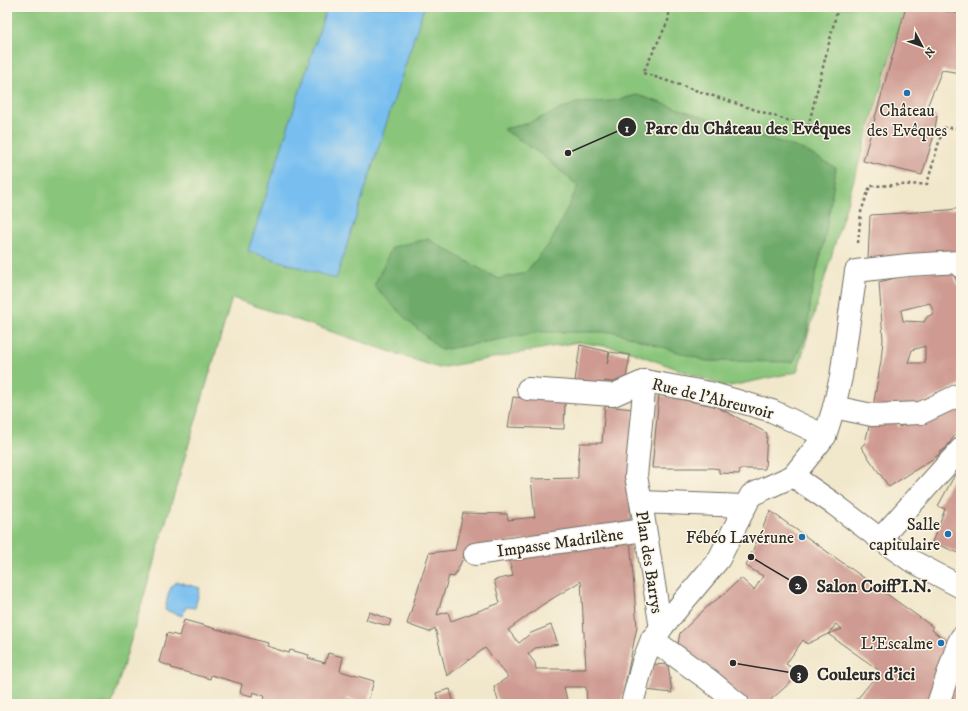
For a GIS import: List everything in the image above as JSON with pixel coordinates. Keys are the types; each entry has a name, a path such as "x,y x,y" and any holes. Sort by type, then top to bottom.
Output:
{"street":[{"path":"960,265 908,265 856,271 841,377 834,407 825,436 793,476 910,560 961,587"},
{"path":"641,502 636,476 645,381"},
{"name":"Rue de l'Abreuvoir","path":"528,389 613,395 645,381 710,394 772,411 825,436"},
{"path":"834,407 872,415 921,412 961,394"},
{"path":"880,539 961,449"},
{"name":"Plan des Barrys","path":"656,634 719,559 752,495 793,476"},
{"name":"Plan des Barrys","path":"656,634 641,502 746,506"},
{"name":"Impasse Madrilène","path":"475,554 644,530"},
{"path":"632,704 643,662 656,634 738,704"},
{"path":"938,704 961,638"}],"path":[{"path":"670,7 668,21 643,73 808,127 838,7"},
{"path":"856,271 862,212 870,186 927,184 943,128 961,128"},
{"path":"935,524 939,526"}],"green space":[{"path":"7,7 905,7 797,372 726,387 623,349 578,342 439,368 232,298 112,704 7,704"},
{"path":"637,95 804,150 836,168 824,242 812,290 807,334 793,362 706,361 615,332 541,332 441,350 405,318 374,286 392,247 428,239 498,279 525,273 551,242 578,186 542,155 503,129 526,124 576,103 613,101"}],"water":[{"path":"327,7 424,7 336,279 248,251"},
{"path":"178,582 200,588 195,608 186,607 182,616 165,610 170,590 175,583"}],"building":[{"name":"Château des Evêques","path":"906,7 924,7 961,14 961,73 942,70 924,114 937,116 934,135 922,175 863,161"},
{"path":"961,208 961,251 868,259 871,215"},
{"path":"952,270 961,293 961,384 917,406 873,407 883,340 879,282 920,272","holes":["930,303 934,313 927,317 924,322 903,321 901,310","925,346 925,363 908,363 912,350"]},
{"path":"580,345 609,352 607,364 610,352 630,355 625,384 605,381 604,384 575,381"},
{"path":"659,395 715,406 767,433 765,469 740,469 739,474 719,473 719,469 713,468 652,468"},
{"path":"513,397 565,402 564,429 508,427"},
{"path":"961,400 961,427 946,448 939,453 940,454 889,487 861,447 865,443 870,422 897,423 899,427 938,412"},
{"path":"605,406 634,409 630,525 468,548 454,577 449,576 437,615 448,612 451,621 500,603 494,580 513,576 509,556 630,538 637,627 621,704 587,704 586,687 564,687 568,704 499,704 494,687 508,677 485,648 447,676 435,628 429,632 407,624 429,553 455,550 463,513 507,514 508,520 535,517 531,479 578,478 580,443 602,443","holes":["581,581 586,669 536,669 535,663 528,654 535,648 558,644 551,625 531,633 519,643 508,630 542,605"]},
{"path":"961,466 961,506 957,514 961,516 961,554 932,542 945,509 938,506"},
{"path":"770,511 933,627 932,630 950,645 930,704 879,704 879,702 874,701 874,704 849,704 859,697 880,671 828,634 807,644 803,640 786,664 800,674 766,704 751,704 678,644 680,633 707,607 741,578 754,590 763,576 746,566","holes":["836,624 842,629 828,634"]},
{"path":"369,612 391,620 389,626 366,620"},
{"path":"184,620 267,643 266,646 289,653 290,650 309,655 308,658 325,663 328,653 343,657 340,671 374,681 367,704 347,698 346,704 267,704 263,703 265,696 253,692 252,696 240,693 242,684 211,675 210,679 171,668 172,667 159,662 167,633 179,636"},
{"path":"961,660 961,704 947,704"},
{"path":"654,664 668,665 672,693 646,690"},
{"path":"450,689 453,700 439,704 436,693"}],"place":[{"name":"Château des Evêques","path":"907,93"},
{"name":"Parc du Château des Evêques","path":"568,153"},
{"name":"Salle capitulaire","path":"948,534"},
{"name":"Fébéo Lavérune","path":"802,537"},
{"name":"Salon Coiff'I.N.","path":"751,557"},
{"name":"L'Escalme","path":"941,643"},
{"name":"Couleurs d'ici","path":"733,663"}]}
